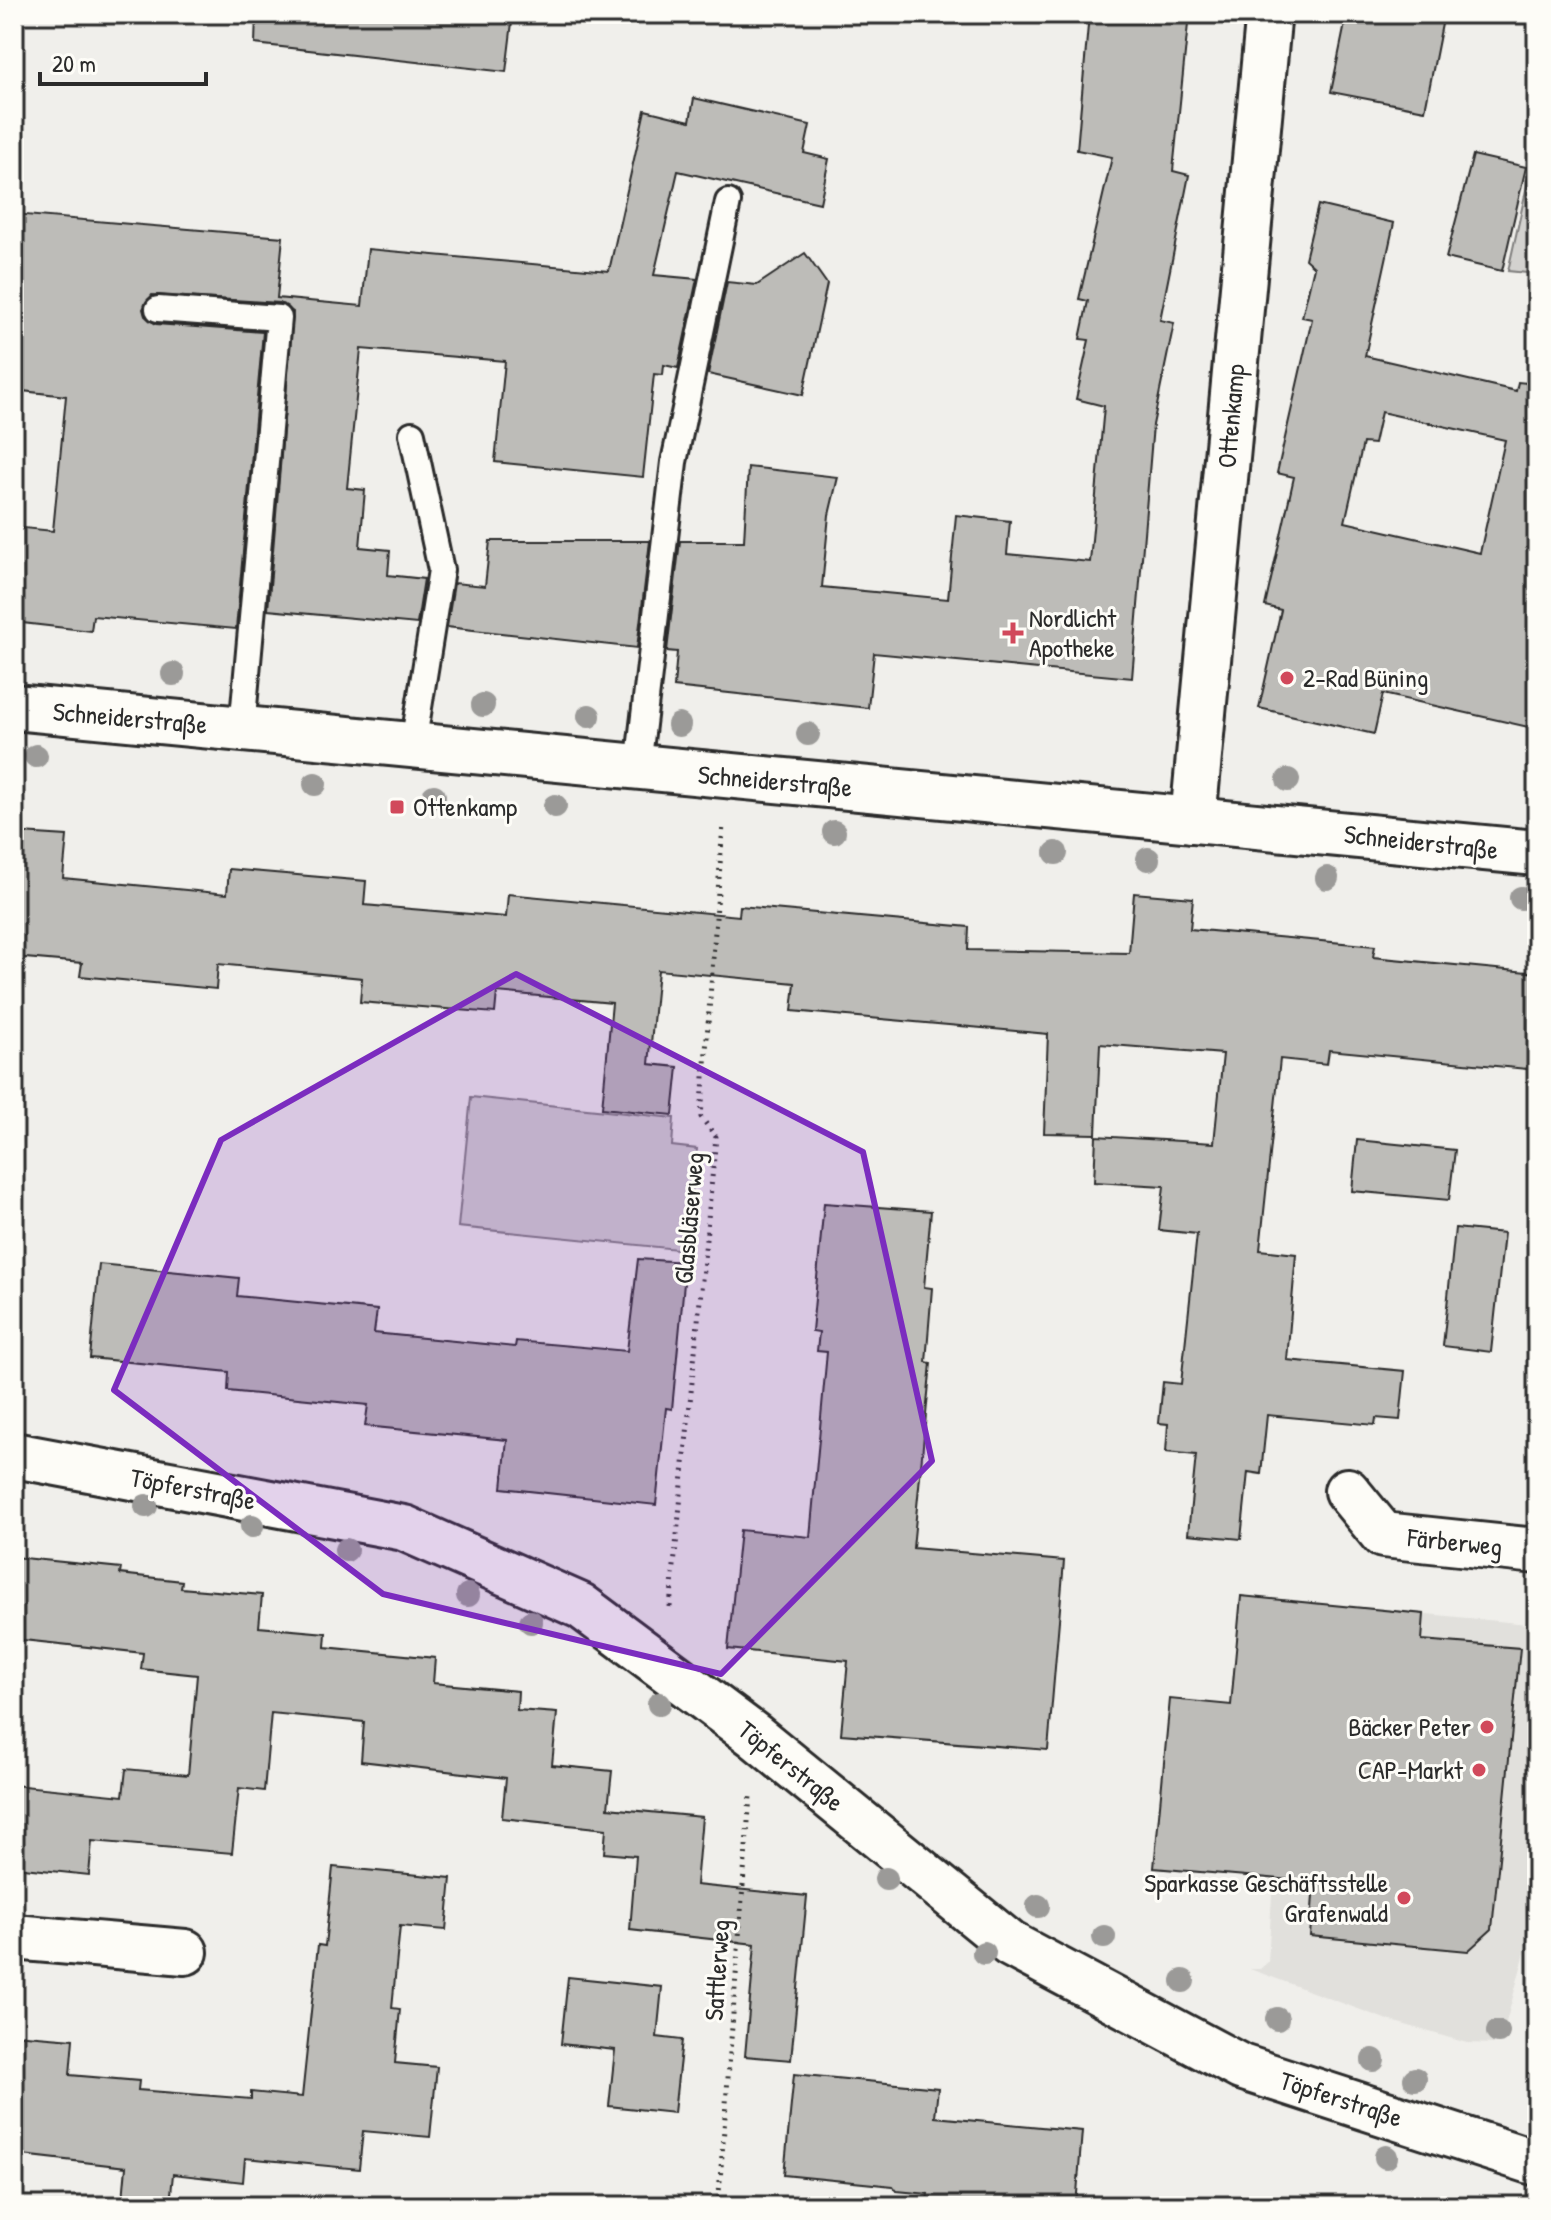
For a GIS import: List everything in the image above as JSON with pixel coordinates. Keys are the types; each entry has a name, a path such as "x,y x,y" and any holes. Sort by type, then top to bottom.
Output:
{"street":[{"name":"Ottenkamp","path":"1193,820 1268,21 1262,14"},
{"name":"Schneiderstraße","path":"14,707 1537,853"},
{"name":"Töpferstraße","path":"14,1455 404,1528 581,1606 755,1736 1010,1944 1241,2067 1537,2163"},
{"name":"Färberweg","path":"1347,1491 1383,1535 1537,1551"},
{"path":"14,1937 185,1952"}],"lane":[{"path":"638,767 674,462 728,202"},
{"path":"158,309 279,318 242,729"},
{"path":"412,434 441,570 413,745"}],"path":[{"name":"Glasbläserweg","path":"664,1667 716,1137 701,1117 726,777"},
{"name":"Sattlerweg","path":"718,2206 755,1736"}],"highlighted area":[{"path":"516,974 863,1152 932,1461 721,1674 383,1594 114,1390 221,1140"}],"shaded area":[{"path":"1537,141 1537,274 1508,271"},
{"path":"471,1097 674,1118 672,1146 697,1149 687,1250 458,1227"},
{"path":"1407,1612 1537,1625 1537,1908 1501,2041 1496,2044 1467,2043 1385,2019 1250,1969 1260,1969 1268,1962 1273,1878 1392,1774"}],"building":[{"path":"256,14 513,14 506,72 255,44"},
{"path":"1089,14 1189,14 1173,171 1189,175 1160,320 1174,323 1153,425 1132,678 874,653 868,708 674,687 677,652 667,651 680,541 744,541 748,467 838,477 829,515 822,587 948,599 956,515 1010,521 1007,554 1090,562 1104,406 1076,399 1089,340 1080,339 1088,301 1079,299 1112,157 1077,150"},
{"path":"1347,14 1416,14 1443,19 1425,110 1331,92"},
{"path":"694,98 810,125 804,153 829,159 820,203 678,171 654,275 697,279 678,368 664,365 663,375 654,374 643,477 495,462 505,361 361,349 347,488 365,490 360,547 390,550 388,575 424,579 417,624 268,610 293,312 280,303 152,295 143,309 145,316 156,324 263,332 236,629 93,616 91,631 14,622 14,527 53,531 66,396 14,390 14,214 283,237 277,298 362,306 368,249 609,271 645,110 690,121"},
{"path":"1473,155 1526,167 1502,271 1446,258"},
{"path":"1318,205 1394,223 1365,356 1516,391 1518,382 1537,384 1537,729 1383,694 1374,734 1259,708 1281,610 1265,606 1294,477 1277,473 1312,319 1302,317 1314,267 1305,259","holes":["1381,412 1505,440 1480,553 1345,522 1363,443 1374,444"]},
{"path":"805,253 827,284 803,395 708,374 727,282 757,285"},
{"path":"490,541 650,541 637,648 447,627 454,583 485,586"},
{"path":"21,833 67,836 63,878 227,894 229,869 366,881 364,905 506,917 508,894 739,916 740,906 969,927 968,950 1129,953 1134,893 1193,898 1190,929 1375,946 1373,957 1537,973 1537,1070 1329,1050 1327,1064 1280,1059 1260,1250 1296,1254 1287,1360 1405,1371 1400,1420 1376,1418 1375,1425 1267,1415 1261,1474 1248,1472 1241,1539 1188,1534 1196,1455 1166,1452 1168,1424 1159,1423 1163,1382 1181,1384 1197,1234 1159,1230 1164,1186 1094,1182 1096,1136 1214,1143 1223,1054 1100,1044 1096,1134 1044,1133 1048,1034 792,1011 795,983 658,970 649,1064 678,1067 673,1115 602,1108 612,1003 497,992 495,1013 360,1002 362,978 218,964 216,989 80,976 82,963 14,957 14,905"},
{"path":"1357,1140 1455,1150 1449,1200 1352,1191"},
{"path":"824,1203 931,1211 924,1287 932,1288 926,1362 931,1363 913,1548 1064,1561 1048,1750 841,1734 848,1661 728,1649 740,1530 810,1537 827,1352 817,1351 819,1332 812,1331"},
{"path":"1455,1228 1504,1233 1491,1352 1443,1346"},
{"path":"638,1259 686,1262 672,1409 666,1408 656,1505 502,1488 507,1440 365,1426 368,1405 228,1391 229,1372 90,1358 99,1264 239,1278 237,1296 377,1310 374,1333 515,1347 516,1341 627,1351"},
{"path":"14,1557 121,1568 120,1574 182,1581 181,1588 262,1595 259,1627 326,1633 325,1647 435,1658 433,1683 518,1691 517,1710 557,1713 552,1765 612,1771 608,1808 702,1817 696,1885 807,1896 791,2060 745,2056 755,1944 630,1930 636,1856 604,1853 606,1829 502,1818 506,1778 361,1761 364,1722 271,1713 264,1791 239,1788 232,1853 92,1841 89,1875 14,1867 14,1785 123,1796 126,1769 188,1775 197,1675 141,1669 143,1653 14,1639"},
{"path":"1241,1596 1424,1614 1422,1640 1520,1648 1492,1929 1468,1951 1310,1936 1314,1882 1154,1868 1170,1699 1231,1705"},
{"path":"333,1867 451,1878 446,1930 400,1926 392,2008 400,2009 395,2063 437,2067 430,2137 363,2131 359,2169 245,2158 243,2182 173,2174 170,2204 123,2199 126,2167 14,2154 18,2092 14,2092 14,2034 73,2039 70,2075 139,2081 138,2090 251,2099 251,2092 302,2097 318,1945 325,1946"},
{"path":"568,1977 662,1987 657,2037 682,2040 674,2113 609,2106 615,2050 561,2044"},
{"path":"794,2074 938,2088 935,2117 1082,2131 1076,2206 926,2206 928,2194 897,2191 893,2186 784,2175"}],"place":[{"name":"Nordlicht Apotheke","path":"1013,633"},
{"name":"2-Rad Büning","path":"1287,678"},
{"name":"Ottenkamp","path":"397,807"},
{"name":"Bäcker Peter","path":"1487,1727"},
{"name":"CAP-Markt","path":"1479,1770"},
{"name":"Sparkasse Geschäftsstelle Grafenwald","path":"1404,1898"}]}
